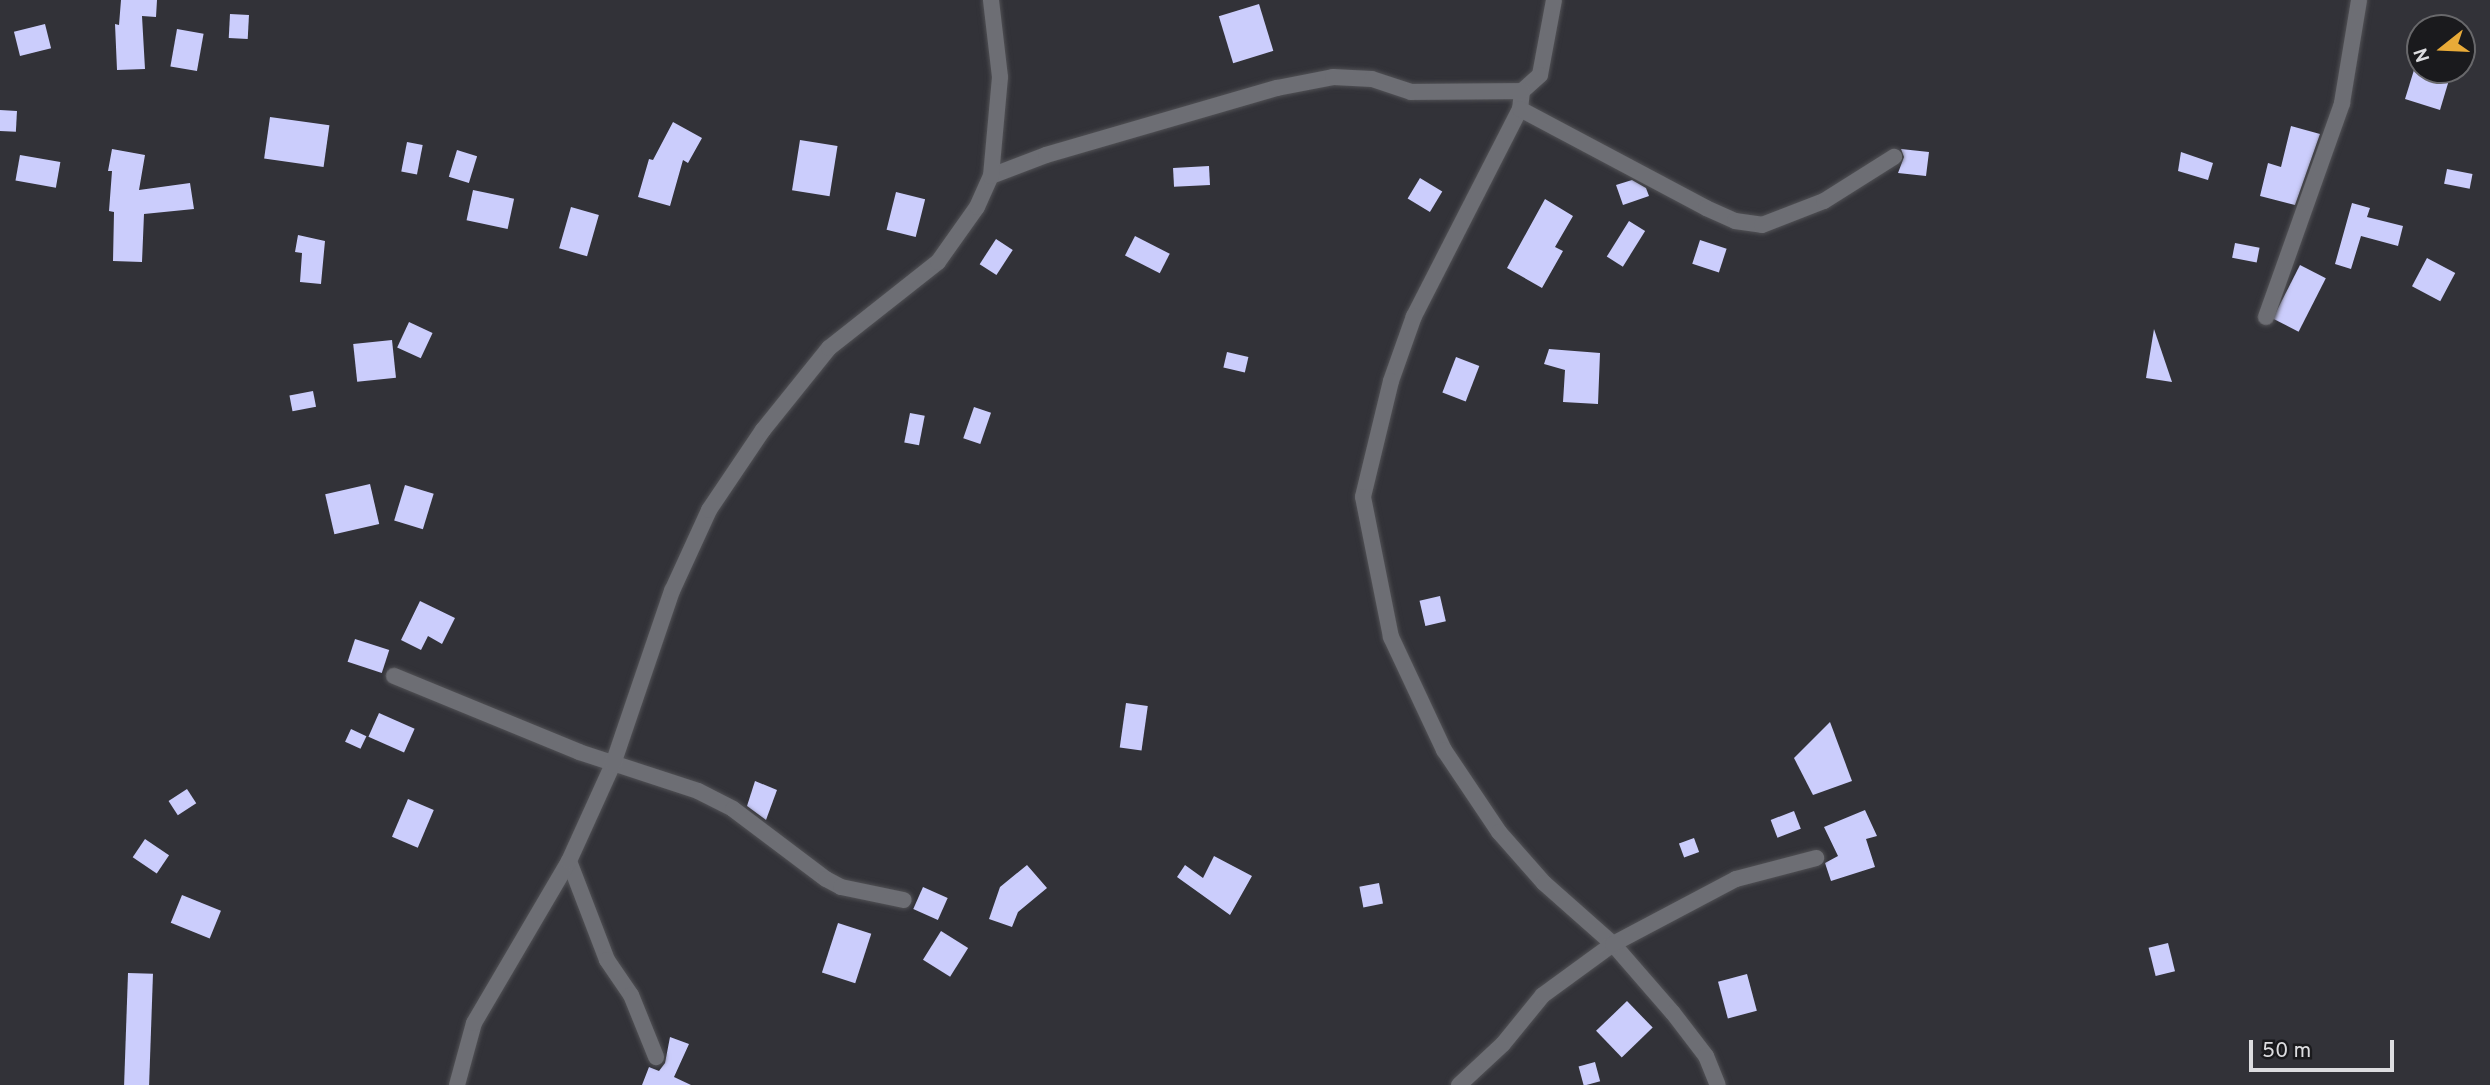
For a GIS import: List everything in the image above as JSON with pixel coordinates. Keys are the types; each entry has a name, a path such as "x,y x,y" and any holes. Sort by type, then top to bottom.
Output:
{"street":[{"path":"457,1085 474,1023 569,861 613,764 689,547 734,469 829,348 938,262 967,226 991,176 1000,77 991,0"},
{"path":"991,176 1046,155 1277,88 1333,77 1372,79 1412,92 1522,91 1540,75 1554,0"},
{"path":"2266,317 2342,103 2359,0"},
{"path":"1522,91 1520,109 1414,316 1391,381 1363,498 1391,636 1444,750 1499,832 1544,883 1613,944 1706,1056 1718,1085"},
{"path":"1520,109 1706,208 1735,221 1762,225 1824,201 1894,158"},
{"path":"394,676 613,764 698,792 733,809 841,887 904,900"},
{"path":"1459,1085 1503,1044 1544,995 1613,944 1736,879 1815,858"},
{"path":"569,861 607,960 631,995 656,1057"}],"building":[{"path":"121,0 157,0 156,17 142,16 145,69 117,70 115,24 119,25"},
{"path":"1259,4 1273,51 1233,63 1219,16"},
{"path":"230,14 249,15 248,39 229,38"},
{"path":"45,24 51,48 20,56 14,32"},
{"path":"177,29 204,34 197,71 170,66"},
{"path":"2410,84 2448,84 2440,110 2405,99"},
{"path":"0,110 17,111 16,132 0,131"},
{"path":"270,117 329,125 324,167 264,159"},
{"path":"673,122 702,138 688,163 683,160 670,206 638,197 649,159 653,160"},
{"path":"2291,126 2320,134 2295,205 2260,196 2268,163 2281,167"},
{"path":"800,140 838,146 830,196 792,190"},
{"path":"407,142 423,145 417,175 401,171"},
{"path":"112,149 145,155 139,190 190,183 194,209 144,214 142,262 113,261 114,212 109,211 112,171 108,171"},
{"path":"1901,149 1929,152 1926,176 1898,173 1904,157"},
{"path":"457,150 477,156 469,183 449,177"},
{"path":"2181,152 2213,163 2208,180 2178,171"},
{"path":"20,155 60,162 56,188 15,181"},
{"path":"1209,166 1210,185 1174,187 1173,168"},
{"path":"2447,169 2473,174 2470,189 2444,184"},
{"path":"1420,178 1442,191 1430,212 1408,199"},
{"path":"1632,180 1646,188 1649,196 1623,205 1616,185"},
{"path":"473,190 514,199 508,229 467,220"},
{"path":"896,192 925,199 916,237 887,230"},
{"path":"1545,199 1573,216 1555,247 1563,251 1542,288 1507,268"},
{"path":"2352,203 2370,208 2367,217 2403,226 2398,246 2361,236 2351,269 2335,264"},
{"path":"571,207 599,215 587,256 559,248"},
{"path":"1629,221 1645,231 1623,267 1607,257"},
{"path":"298,235 325,241 321,284 300,282 302,253 295,252"},
{"path":"1135,236 1170,254 1160,273 1125,256"},
{"path":"996,239 1013,250 996,275 980,264"},
{"path":"1700,240 1727,249 1719,272 1692,264"},
{"path":"2235,243 2260,248 2257,262 2232,258"},
{"path":"2427,258 2455,273 2440,301 2412,286"},
{"path":"2300,265 2326,278 2299,332 2273,318"},
{"path":"409,322 433,333 421,358 397,347"},
{"path":"2154,329 2172,382 2146,378"},
{"path":"392,340 396,378 357,382 353,344"},
{"path":"1549,349 1600,353 1598,404 1563,402 1565,370 1544,364"},
{"path":"1227,352 1248,357 1245,373 1223,368"},
{"path":"1456,357 1479,366 1466,401 1442,392"},
{"path":"313,391 316,407 292,411 289,396"},
{"path":"974,407 991,413 980,444 963,438"},
{"path":"910,413 925,416 919,445 904,442"},
{"path":"370,484 379,524 334,534 325,494"},
{"path":"405,485 434,494 423,529 394,520"},
{"path":"1440,596 1446,621 1425,626 1420,601"},
{"path":"420,601 455,618 442,644 428,636 421,650 401,640"},
{"path":"355,639 389,650 382,673 348,662"},
{"path":"1126,703 1148,706 1142,751 1120,748"},
{"path":"379,713 415,729 404,753 368,737"},
{"path":"1830,722 1852,781 1813,795 1794,758"},
{"path":"351,729 366,736 360,749 345,742"},
{"path":"755,781 777,790 766,820 747,806"},
{"path":"187,789 196,803 178,815 169,801"},
{"path":"408,799 434,810 418,848 392,837"},
{"path":"1865,810 1877,836 1866,839 1875,867 1831,881 1825,863 1838,856 1824,827"},
{"path":"1794,811 1801,829 1777,838 1771,820"},
{"path":"1694,838 1699,852 1684,858 1679,843"},
{"path":"145,839 169,855 157,873 133,857"},
{"path":"1214,856 1252,876 1230,915 1177,877 1185,865 1203,878"},
{"path":"1027,865 1047,888 1018,912 1012,927 989,919 1000,887"},
{"path":"1379,883 1383,904 1363,907 1359,887"},
{"path":"923,887 948,898 938,920 913,909"},
{"path":"182,895 221,911 210,939 171,923"},
{"path":"838,923 871,934 855,983 822,972"},
{"path":"941,931 968,948 950,977 923,960"},
{"path":"2168,943 2175,971 2156,976 2149,948"},
{"path":"128,973 153,974 149,1085 124,1085"},
{"path":"1747,974 1757,1011 1728,1018 1718,982"},
{"path":"1627,1001 1653,1028 1622,1057 1596,1031"},
{"path":"670,1037 689,1044 674,1077 691,1085 642,1085 649,1067 659,1071 665,1063"},
{"path":"1595,1062 1600,1081 1584,1085 1579,1066"}]}
